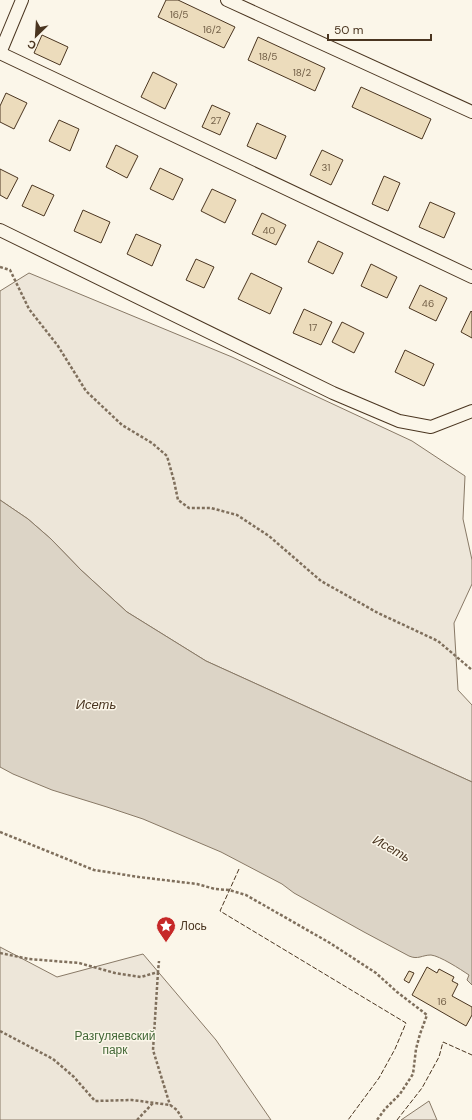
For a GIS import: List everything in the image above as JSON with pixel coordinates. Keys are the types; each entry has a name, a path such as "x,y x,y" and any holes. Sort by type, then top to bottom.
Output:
{"street":[{"path":"22,0 0,53 472,277"},
{"path":"227,0 472,112"},
{"path":"0,230 334,393 399,421 431,427 472,411"}],"path":[{"path":"0,267 10,270 29,308 58,346 86,391 122,425 152,443 167,456 178,500 189,508 211,508 237,515 268,536 322,581 378,613 438,641 472,670"},
{"path":"0,832 94,870 197,884 246,895 330,943 376,973 397,992 427,1015 416,1049 413,1074 400,1094 385,1109 377,1120"},
{"path":"0,953 29,959 79,963 115,973 141,977 158,972"},
{"path":"159,961 153,1050 170,1106"},
{"path":"0,1031 53,1059 74,1077 95,1101 132,1100 170,1106 177,1110 183,1120"},
{"path":"137,1120 154,1103"}],"green space":[{"path":"29,273 232,357 412,441 465,476 463,519 472,560 472,584 454,623 458,690 472,705 472,782 206,661 127,612 81,570 51,539 28,519 0,500 0,291"},
{"name":"Разгуляевский парк","path":"0,947 57,977 143,954 216,1040 271,1120 0,1120"},
{"path":"429,1101 437,1120 401,1120"}],"water":[{"name":"Исеть","path":"0,500 28,519 51,539 81,570 127,612 206,661 472,782 472,985 467,980 469,975 445,960 431,955 418,957 409,956 294,893 282,884 221,852 143,819 52,790 0,767"}],"building":[{"path":"166,0 178,0 235,27 224,48 158,17"},
{"path":"42,35 68,47 60,65 34,53"},
{"path":"258,37 325,68 315,91 248,60"},
{"path":"153,72 177,84 165,109 141,97"},
{"path":"361,87 431,119 422,139 352,107"},
{"path":"6,93 27,103 14,129 0,122 0,106"},
{"path":"212,105 230,113 220,135 202,127"},
{"path":"59,120 79,129 70,151 49,141"},
{"path":"257,123 286,136 276,159 247,146"},
{"path":"116,145 138,156 127,178 106,167"},
{"path":"322,150 343,160 331,185 310,175"},
{"path":"160,168 183,179 173,200 150,189"},
{"path":"0,169 18,178 7,199 0,195"},
{"path":"384,176 400,183 388,211 372,204"},
{"path":"32,185 54,195 44,216 22,206"},
{"path":"212,189 236,200 225,223 201,211"},
{"path":"430,202 455,213 444,238 419,227"},
{"path":"83,210 110,222 101,243 74,231"},
{"path":"262,213 286,225 276,245 252,234"},
{"path":"136,234 161,245 152,266 127,254"},
{"path":"318,241 343,253 333,274 308,262"},
{"path":"196,259 214,267 204,288 186,280"},
{"path":"371,264 397,277 387,298 361,286"},
{"path":"251,273 282,288 270,314 238,299"},
{"path":"420,285 447,298 436,321 409,308"},
{"path":"304,309 332,322 321,345 293,333"},
{"path":"471,311 472,312 472,338 461,332"},
{"path":"342,322 364,333 354,353 332,342"},
{"path":"405,350 434,364 424,386 395,372"},
{"path":"427,967 437,973 439,969 454,977 452,981 458,984 452,996 472,1007 472,1015 466,1026 412,995"},
{"path":"409,971 414,973 409,983 404,980"}],"fence":[{"path":"239,869 220,911 406,1023 395,1049 379,1078 348,1120"},
{"path":"397,1120 422,1088 439,1057 443,1042 472,1055"}],"place":[{"name":"Лось","path":"166,943"}]}
